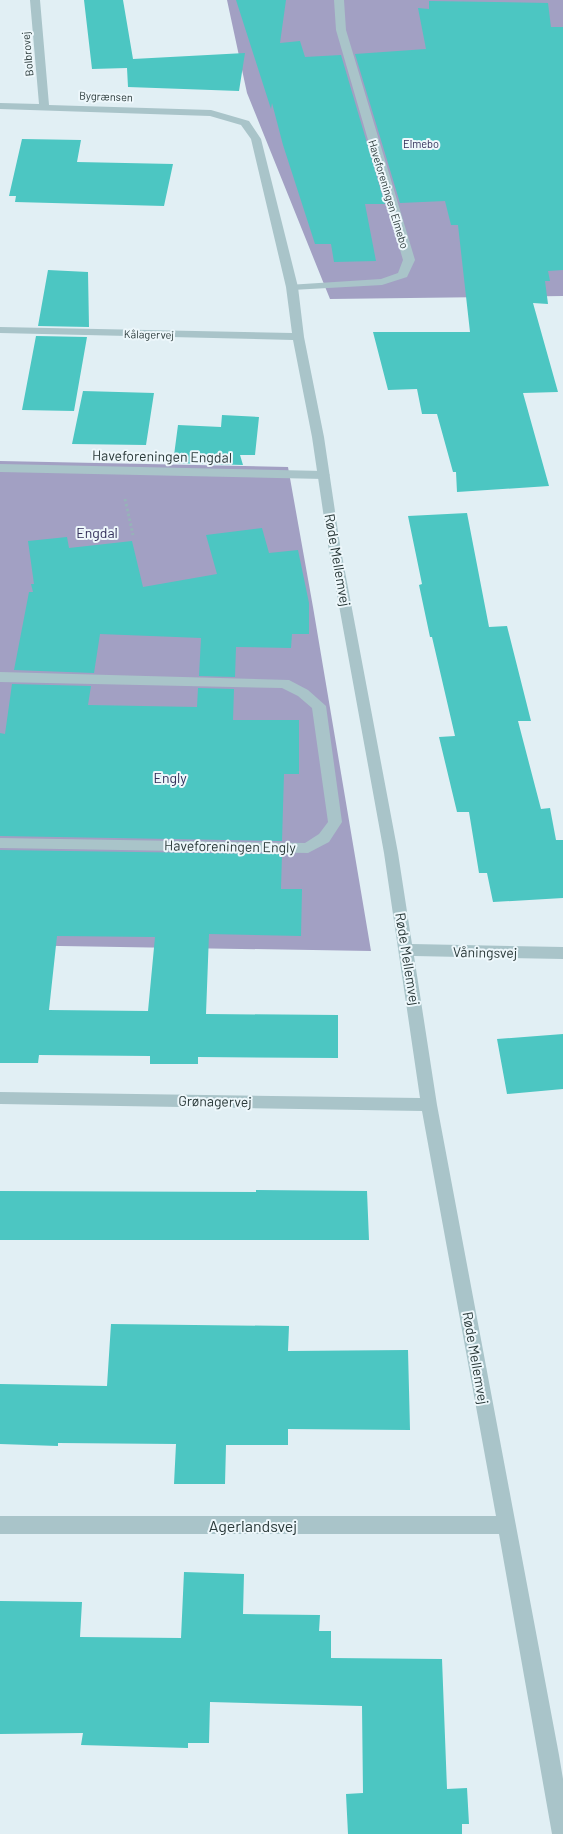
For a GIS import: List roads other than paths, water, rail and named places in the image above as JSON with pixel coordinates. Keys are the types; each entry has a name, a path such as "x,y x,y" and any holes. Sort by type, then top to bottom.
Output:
{"street":[{"name":"Bolbrovej","path":"35,0 44,107"},
{"name":"Haveforeningen Elmebo","path":"292,286 382,282 403,275 409,260 341,30 339,2 350,0"},
{"name":"Bygrænsen","path":"0,106 211,113"},
{"name":"Røde Mellemvej","path":"211,113 245,123 256,139 292,286 298,337 407,950 429,1105 562,1834"},
{"name":"Kålagervej","path":"0,330 298,337"},
{"name":"Haveforeningen Engdal","path":"0,468 324,475"},
{"name":"Haveforeningen Engly","path":"0,677 284,683 303,693 319,706 335,822 324,838 308,848 0,843"},
{"name":"Våningsvej","path":"407,950 563,953"},
{"name":"Grønagervej","path":"0,1098 429,1105"},
{"name":"Agerlandsvej","path":"0,1525 506,1524"}],"park label":[{"name":"Elmebo","path":"421,143"},
{"name":"Engdal","path":"97,532"},
{"name":"Engly","path":"170,777"}]}
